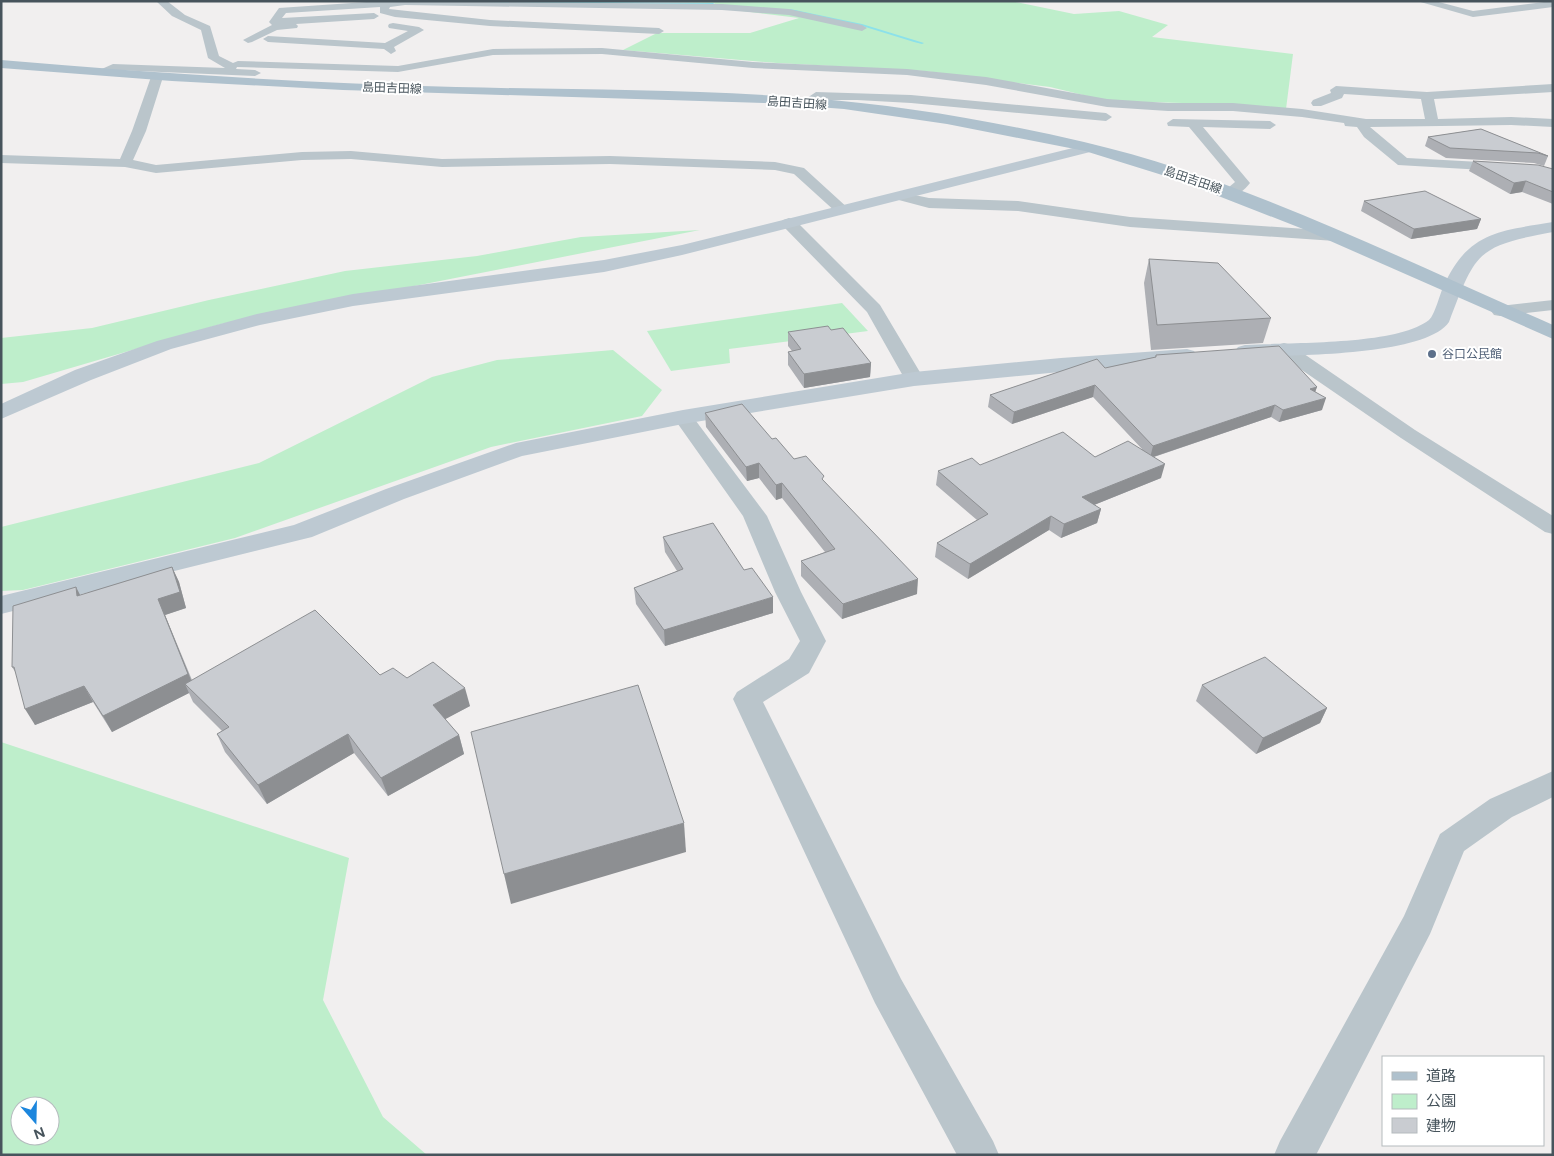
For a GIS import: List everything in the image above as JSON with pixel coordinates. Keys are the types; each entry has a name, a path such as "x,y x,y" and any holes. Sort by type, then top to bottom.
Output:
{"main road":[{"name":"島田吉田線","path":"1,64 157,77 230,61 333,86 807,102 880,110 959,122 1089,148 1173,172 1335,236 1452,290 1553,333"}],"street":[{"path":"161,1 165,6 188,21 206,28 214,58 336,80 333,86"},
{"path":"1422,1 1473,14 1553,4"},
{"path":"230,61 274,22 283,10 403,2 695,6 789,12 862,28"},
{"path":"386,3 384,11 396,14 490,23 659,31"},
{"path":"695,6 720,15"},
{"path":"274,22 374,16"},
{"path":"230,61 258,38 389,49 419,30 384,24 275,27 230,61"},
{"path":"230,61 252,42 248,51 252,55 299,59 366,61"},
{"path":"101,72 113,67 230,61 398,69 493,52 602,51 753,65 907,72 986,81 1107,103 1168,108 1233,107 1302,113 1363,123"},
{"path":"125,163 139,131 157,77"},
{"path":"1316,103 1338,95 1336,90 1427,96 1553,88"},
{"path":"807,102 816,96 858,96 911,99 1119,119"},
{"path":"1427,96 1432,123"},
{"path":"1156,122 1194,125 1511,121 1553,123"},
{"path":"1363,123 1369,134 1403,162 1534,169 1553,174"},
{"path":"1194,125 1243,183 1230,193"},
{"path":"1,412 83,374 164,345 257,320 352,300 604,266 682,250 1089,148"},
{"path":"1,159 125,163 156,169 302,156 350,154 442,163 610,160 775,166 799,171 842,210"},
{"path":"900,196 929,203 1018,206 1130,222 1335,236"},
{"path":"788,223 874,309 914,379"},
{"path":"1,605 303,531 395,494 516,450 684,416 914,379 1061,364 1379,344 1418,334 1439,322 1452,290 1469,257 1486,243 1514,234 1553,227"},
{"path":"1500,311 1553,305"},
{"path":"1284,349 1408,434 1553,527"},
{"path":"684,416 755,516 788,592 813,641 798,666 747,699 888,991 978,1155"},
{"path":"1294,1155 1418,923 1451,843 1501,808 1553,783"}],"green space":[{"path":"606,1 1011,1 1074,14 1119,11 1168,25 1152,37 1293,54 1286,109 1220,104 1108,101 1050,87 925,71 777,63 623,50 657,33 750,33 799,18 719,8 714,3"},
{"path":"700,230 221,324 23,382 1,384 1,338 92,328 209,300 345,271 477,256 581,237"},
{"path":"842,303 868,331 729,349 730,363 671,371 647,331"},
{"path":"613,350 662,390 642,416 491,447 235,538 23,590 1,591 1,527 259,463 432,377 497,360"},
{"path":"1,742 349,858 323,1000 383,1117 427,1155 1,1155"}],"building":[{"path":"1481,129 1548,156 1538,153 1450,148 1428,137"},
{"path":"1473,161 1538,165 1553,169 1553,192 1526,181 1514,183"},
{"path":"1425,191 1481,219 1414,229 1364,201"},
{"path":"1149,259 1218,263 1271,318 1157,325"},
{"path":"828,326 831,330 843,328 871,363 804,374 788,352 801,349 788,332"},
{"path":"1279,346 1317,387 1310,389 1326,398 1283,410 1275,405 1153,446 1095,385 1014,412 990,395 1097,359 1105,368 1156,357 1156,355"},
{"path":"742,404 772,439 776,438 794,459 806,456 824,476 822,479 918,579 843,604 801,561 835,549 782,483 776,485 759,463 746,467 705,413"},
{"path":"1063,432 1095,457 1128,441 1165,464 1082,497 1101,509 1064,524 1051,516 970,564 937,543 988,514 938,471 972,458 980,465"},
{"path":"713,523 744,570 752,568 773,597 664,630 634,588 683,569 663,537"},
{"path":"172,567 180,592 158,599 188,674 103,716 84,686 25,709 14,667 12,667 13,606 76,587 77,596"},
{"path":"315,610 380,675 393,668 407,678 433,662 465,688 433,705 459,735 381,778 348,734 258,785 217,734 229,727 185,684"},
{"path":"1265,657 1327,708 1263,738 1202,685"},
{"path":"638,685 684,823 504,874 471,732"}],"waterway":[{"path":"419,1 436,2"},
{"path":"466,2 713,4"},
{"path":"790,10 850,22 922,43"}],"place":[{"name":"谷口公民館","path":"1432,354"}]}
